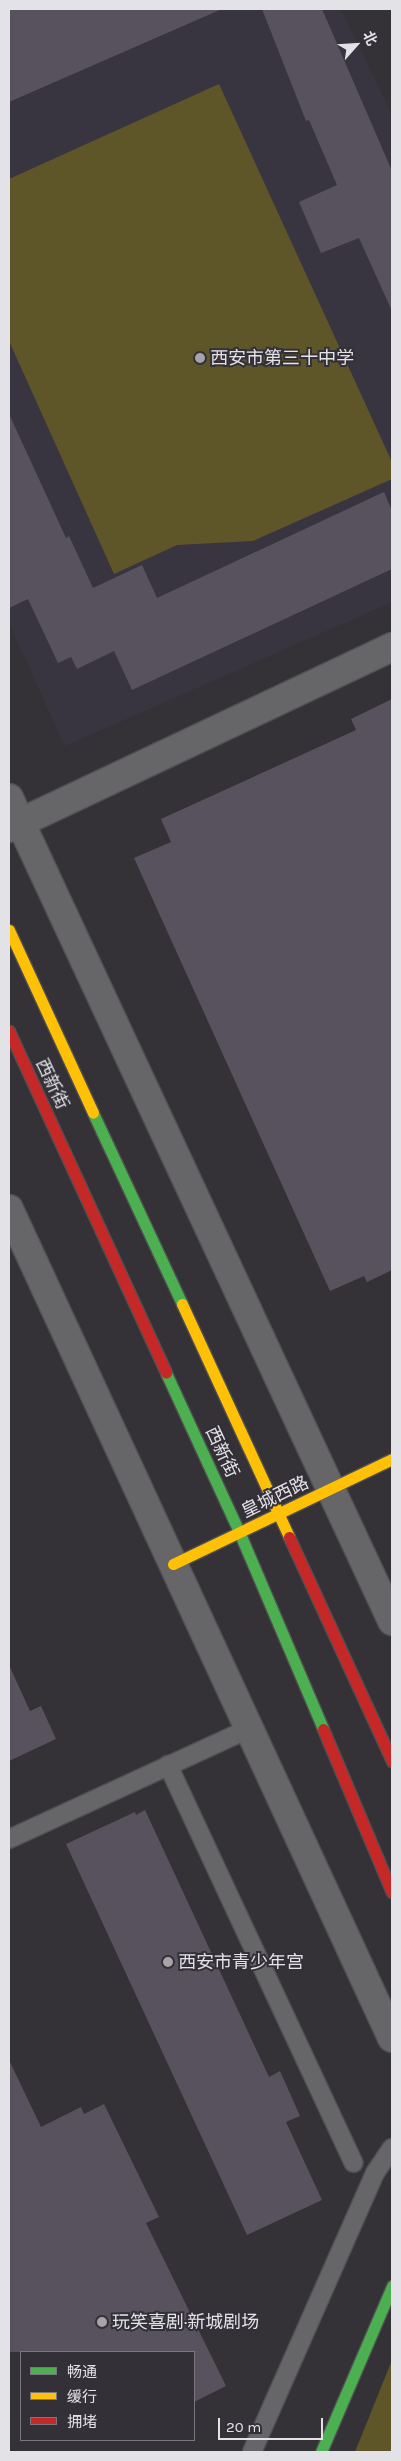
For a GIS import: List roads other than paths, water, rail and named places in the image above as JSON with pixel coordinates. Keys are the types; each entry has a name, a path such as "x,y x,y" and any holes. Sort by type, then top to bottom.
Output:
{"main road":[{"name":"西新街","path":"9,930 392,1761"},
{"name":"西新街","path":"9,1031 240,1534 392,1892"},
{"name":"皇城西路","path":"173,1564 240,1534 392,1458"},
{"path":"321,2452 392,2286"}],"street":[{"path":"15,826 392,647"},
{"path":"9,798 15,826 332,1489 392,1621"},
{"path":"9,1209 392,2038"}],"lane":[{"path":"9,1839 250,1728"},
{"path":"168,1765 354,2163"},
{"path":"252,2452 375,2173 392,2148"}],"place":[{"name":"西安市第三十中学","path":"200,358"},
{"name":"西安市青少年宫","path":"168,1962"},
{"name":"玩笑喜剧·新城剧场","path":"102,2322"}]}
